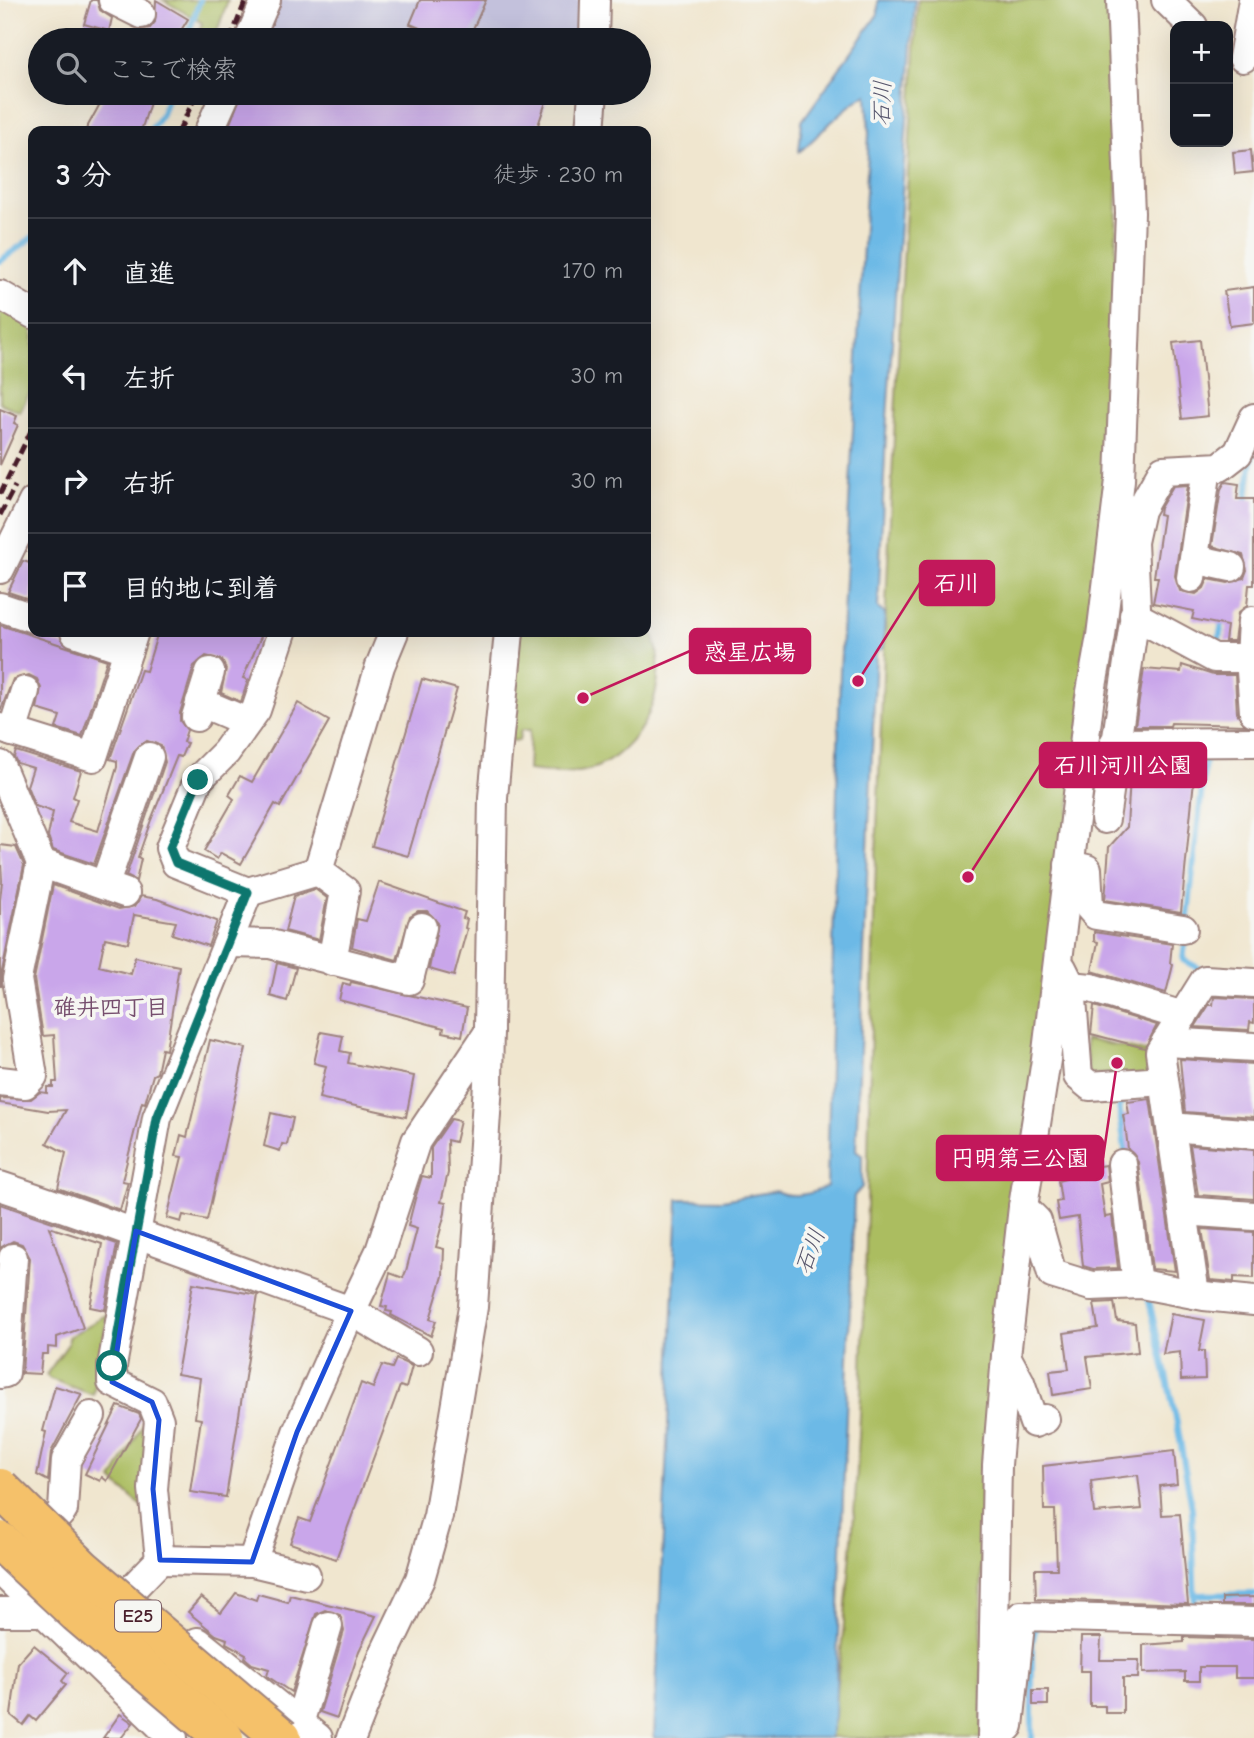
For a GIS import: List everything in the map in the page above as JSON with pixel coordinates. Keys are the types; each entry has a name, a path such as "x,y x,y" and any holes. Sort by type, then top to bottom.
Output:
{"highway":[{"name":"E25","path":"0,1488 83,1569 300,1733"},
{"name":"E25","path":"0,1541 77,1613 224,1738"}],"street":[{"path":"113,0 141,14"},
{"path":"254,28 266,0"},
{"path":"594,28 595,0"},
{"path":"1105,819 1134,615 1123,542 1120,480 1130,212 1121,0"},
{"path":"1166,0 1188,21"},
{"path":"1242,58 1253,0"},
{"path":"211,126 221,105"},
{"path":"590,126 592,105"},
{"path":"0,295 28,311"},
{"path":"994,1738 997,1465 1006,1356 1023,1207 1046,1060 1069,865 1123,542 1163,470 1220,467 1238,453 1254,418"},
{"path":"1207,468 1192,568 1231,567"},
{"path":"0,569 28,513"},
{"path":"0,607 28,616"},
{"path":"1134,615 1214,658 1250,658"},
{"path":"1252,621 1250,658 1254,712"},
{"path":"25,691 6,730 93,757 131,641 106,637"},
{"path":"280,637 256,710 226,752 198,780 170,848 176,863 248,892 318,871"},
{"path":"318,871 380,666 392,637"},
{"path":"351,1738 385,1652 420,1579 438,1516 473,1307 489,1032 492,797 508,637"},
{"path":"210,671 198,710 247,722"},
{"path":"1114,743 1254,742"},
{"path":"41,863 115,888 149,757"},
{"path":"0,765 41,863 17,979 33,1076 24,1084 0,1081"},
{"path":"1069,865 1087,869 1089,907 1096,915 1183,929"},
{"path":"318,871 345,891 332,961"},
{"path":"160,1560 153,1489 159,1420 152,1402 112,1382 112,1366 157,1118 248,892"},
{"path":"229,943 270,944 409,980 422,927"},
{"path":"1058,959 1071,986 1078,1076 1090,1086 1164,1081"},
{"path":"1195,1294 1160,1052 1205,980 1254,983"},
{"path":"1071,986 1091,988 1183,1016"},
{"path":"252,1562 297,1432 380,1251 416,1141 489,1032"},
{"path":"1166,1042 1254,1047"},
{"path":"1171,1127 1254,1134"},
{"path":"1122,1164 1137,1284"},
{"path":"0,1186 136,1231 236,1271 351,1311 418,1351"},
{"path":"1023,1207 1037,1221 1052,1274 1091,1286 1137,1284 1254,1301"},
{"path":"1183,1211 1254,1216"},
{"path":"0,1374 5,1373 13,1258"},
{"path":"1006,1356 1020,1382 1034,1423 1045,1419"},
{"path":"55,1518 63,1510 66,1460 91,1416"},
{"path":"0,1466 131,1590 300,1733 328,1626"},
{"path":"0,1612 43,1612 131,1590 160,1560 252,1562 306,1575"},
{"path":"0,1570 173,1738"},
{"path":"994,1738 1009,1726 1021,1616 1254,1622"}],"highlighted area":[{"path":"136,1231 351,1311 297,1432 252,1562 160,1560 153,1489 159,1420 152,1402 112,1382"}],"shaded area":[{"path":"270,0 586,0 585,28 258,28"}],"green space":[{"path":"163,0 228,0 218,28 200,28 202,23"},
{"path":"918,0 1112,0 1118,166 1109,513 981,1471 982,1738 829,1738 850,1560 862,1381 879,767"},
{"path":"0,303 28,319 28,396 20,412 0,403"},
{"path":"651,632 658,660 653,703 632,741 616,756 597,767 580,772 528,770 530,730 521,730 519,741 509,740 517,637 651,637"},
{"path":"1085,1039 1147,1052 1149,1076 1088,1074"},
{"path":"108,1314 93,1395 50,1379 46,1375 68,1344 68,1337"},
{"path":"148,1415 147,1511 112,1480"}],"water":[{"path":"878,0 915,0 886,433 878,608 885,614 883,648 876,652 856,1150 862,1155 862,1187 854,1196 835,1717 830,1738 654,1738 678,1199 722,1200 776,1191 788,1195 802,1194 827,1186 840,672 869,134 867,94 840,114 799,152 802,121 878,14"}],"building":[{"path":"91,0 97,0 100,10 112,18 110,28 84,24"},
{"path":"156,0 188,19 182,28 150,28 155,22"},
{"path":"420,0 486,0 473,28 420,28 410,24"},
{"path":"99,105 149,105 143,126 88,126"},
{"path":"237,105 545,105 538,126 229,126"},
{"path":"1251,150 1253,172 1235,174 1233,152"},
{"path":"1254,287 1254,323 1230,326 1224,291"},
{"path":"1200,340 1208,416 1182,419 1173,343"},
{"path":"0,409 17,416 14,423 18,425 0,465"},
{"path":"1225,482 1239,484 1237,499 1254,499 1254,585 1249,585 1247,606 1238,613 1234,641 1225,641 1227,626 1192,619 1194,611 1153,603 1163,515 1159,514 1160,508 1173,486 1188,485 1175,576 1180,591 1196,594 1204,588 1208,579 1228,583 1244,578 1247,570 1243,555 1212,546 1221,489"},
{"path":"23,561 28,562 28,599 8,592"},
{"path":"0,625 28,634 28,637 37,637 107,660 82,736 56,728 60,716 37,709 41,688 37,679 29,675 13,679 0,712"},
{"path":"156,637 261,637 243,678 248,680 241,702 221,693 226,669 222,660 206,656 194,666 180,713 180,721 187,730 183,742 187,743 181,757 177,756 151,820 138,857 141,859 136,881 126,876 165,762 161,746 147,741 134,751 94,864 53,850 48,836 53,812 35,806 27,786 33,768 17,763 14,757 16,751 81,771 73,797 77,799 69,822 98,831 117,767 117,761 110,759 141,670 146,671"},
{"path":"1182,665 1213,675 1235,675 1237,713 1245,725 1171,723 1170,726 1135,726 1144,669 1181,672"},
{"path":"422,679 457,689 408,856 372,846"},
{"path":"298,703 329,721 280,807 275,804 241,864 221,853 217,859 204,851 234,799 229,795 240,776 252,782"},
{"path":"1196,759 1181,912 1105,900 1109,847 1127,827 1131,760"},
{"path":"0,845 16,847 24,865 1,986 0,900 2,881"},
{"path":"379,882 465,912 463,918 467,919 467,929 454,976 429,969 438,923 427,911 418,911 410,916 397,960 352,947 357,919 366,921"},
{"path":"53,885 119,909 135,906 141,896 157,899 217,921 208,946 172,934 176,922 134,915 128,943 105,938 99,966 131,974 135,957 179,966 166,1050 162,1049 157,1073 153,1075 145,1103 142,1102 122,1181 128,1182 120,1210 58,1188 66,1153 47,1143 66,1110 48,1111 0,1103 0,1098 31,1099 40,1092 47,1093 47,1087 53,1087 53,1082 57,1082 54,1035 43,1036 34,979"},
{"path":"315,889 327,898 319,940 285,931 294,896"},
{"path":"1094,932 1172,944 1170,963 1173,965 1166,993 1092,971 1098,942 1094,941"},
{"path":"277,963 296,968 287,1001 270,996"},
{"path":"351,982 467,1008 462,1036 443,1032 444,1028 339,1000 343,983 350,985"},
{"path":"1214,997 1254,999 1254,1023 1250,1022 1249,1030 1195,1027 1209,1005 1213,1005"},
{"path":"1094,1006 1157,1025 1145,1048 1091,1034"},
{"path":"321,1032 343,1036 340,1051 350,1053 348,1063 414,1076 406,1117 319,1098 326,1066 314,1063"},
{"path":"210,1040 246,1048 207,1220 183,1215 181,1222 167,1218 182,1157 176,1156 181,1135 187,1137"},
{"path":"1180,1059 1254,1064 1254,1117 1185,1112"},
{"path":"1150,1099 1175,1271 1152,1269 1138,1162 1128,1149 1123,1115 1129,1114 1127,1102"},
{"path":"271,1113 293,1118 287,1145 282,1144 280,1151 264,1146"},
{"path":"451,1119 460,1121 455,1142 447,1140 448,1173 441,1202 446,1203 445,1213 436,1247 444,1249 443,1276 430,1319 436,1321 431,1336 391,1315 392,1312 386,1311 387,1307 381,1306 390,1273 403,1278 406,1271 417,1229 408,1226 415,1199 422,1176 431,1178 431,1148"},
{"path":"1190,1145 1254,1150 1254,1199 1198,1195"},
{"path":"1106,1165 1108,1182 1100,1184 1105,1217 1112,1216 1118,1268 1093,1269 1083,1266 1078,1217 1059,1220 1056,1202 1061,1201 1058,1181 1065,1179 1064,1171"},
{"path":"0,1204 117,1244 105,1310 90,1307 102,1244 49,1227 83,1328 57,1337 57,1348 48,1347 48,1354 42,1354 40,1374 22,1373 30,1258 22,1244 13,1241 0,1248"},
{"path":"1202,1229 1254,1232 1254,1278 1234,1277 1234,1282 1210,1280"},
{"path":"193,1283 258,1295 226,1497 190,1492 201,1419 195,1418 200,1378 177,1374"},
{"path":"1114,1302 1117,1321 1135,1323 1138,1352 1087,1357 1092,1389 1053,1395 1050,1371 1069,1369 1064,1333 1098,1328 1094,1303"},
{"path":"1171,1314 1205,1320 1199,1351 1204,1351 1205,1379 1181,1380 1180,1352 1163,1354"},
{"path":"396,1359 412,1366 406,1388 400,1386 336,1559 290,1543 299,1518 310,1522 361,1383 373,1388 382,1365 392,1368"},
{"path":"55,1386 82,1394 51,1452 48,1481 37,1475 46,1432 43,1431"},
{"path":"118,1406 139,1414 141,1419 107,1481 102,1477 100,1481 85,1474"},
{"path":"1174,1451 1177,1484 1160,1486 1162,1515 1180,1514 1188,1604 1036,1599 1035,1569 1057,1569 1055,1510 1044,1510 1043,1466","holes":["1138,1475 1142,1509 1094,1513 1091,1481"]},
{"path":"236,1593 256,1600 258,1594 288,1602 290,1595 376,1616 359,1651 337,1718 320,1712 344,1631 340,1615 325,1610 316,1614 291,1692 267,1676 269,1669 252,1664 245,1658 246,1654 226,1643 227,1639 216,1635 188,1612 201,1597 221,1613"},
{"path":"1254,1597 1254,1605 1222,1605 1222,1598"},
{"path":"1081,1637 1101,1637 1100,1660 1139,1660 1138,1678 1123,1678 1123,1713 1105,1713 1105,1706 1090,1706 1090,1671 1080,1671"},
{"path":"1184,1637 1254,1639 1254,1678 1235,1678 1235,1667 1199,1667 1199,1681 1185,1681 1185,1672 1143,1673 1143,1645 1184,1642"},
{"path":"34,1645 68,1673 62,1681 66,1685 36,1721 30,1716 23,1725 11,1715 18,1663"},
{"path":"1033,1690 1048,1690 1048,1705 1033,1705"},
{"path":"120,1714 133,1723 121,1738 103,1738"}],"waterway":[{"path":"190,28 200,0"},
{"path":"154,126 165,105"},
{"path":"0,261 28,241"},
{"path":"1246,506 1253,447"},
{"path":"1217,648 1223,619"},
{"path":"1187,925 1206,751"},
{"path":"1186,936 1183,960 1200,969 1198,973"},
{"path":"1126,1156 1119,1106 1131,1091"},
{"path":"1147,1292 1177,1423 1192,1509 1195,1613"},
{"path":"1194,1595 1254,1594"},
{"path":"1032,1738 1032,1643 1036,1625"}],"railway":[{"path":"235,28 246,0"},
{"path":"181,126 191,105"},
{"path":"0,494 28,437"},
{"path":"0,515 15,486"}],"place":[{"name":"石川","path":"858,681"},
{"name":"惑星広場","path":"583,698"},
{"name":"石川河川公園","path":"968,877"},
{"name":"円明第三公園","path":"1117,1063"}],"district":[{"name":"碓井四丁目","path":"111,1007"}],"route":[{"path":"112,1366 157,1118 248,892 176,863 170,848 198,780"}]}
